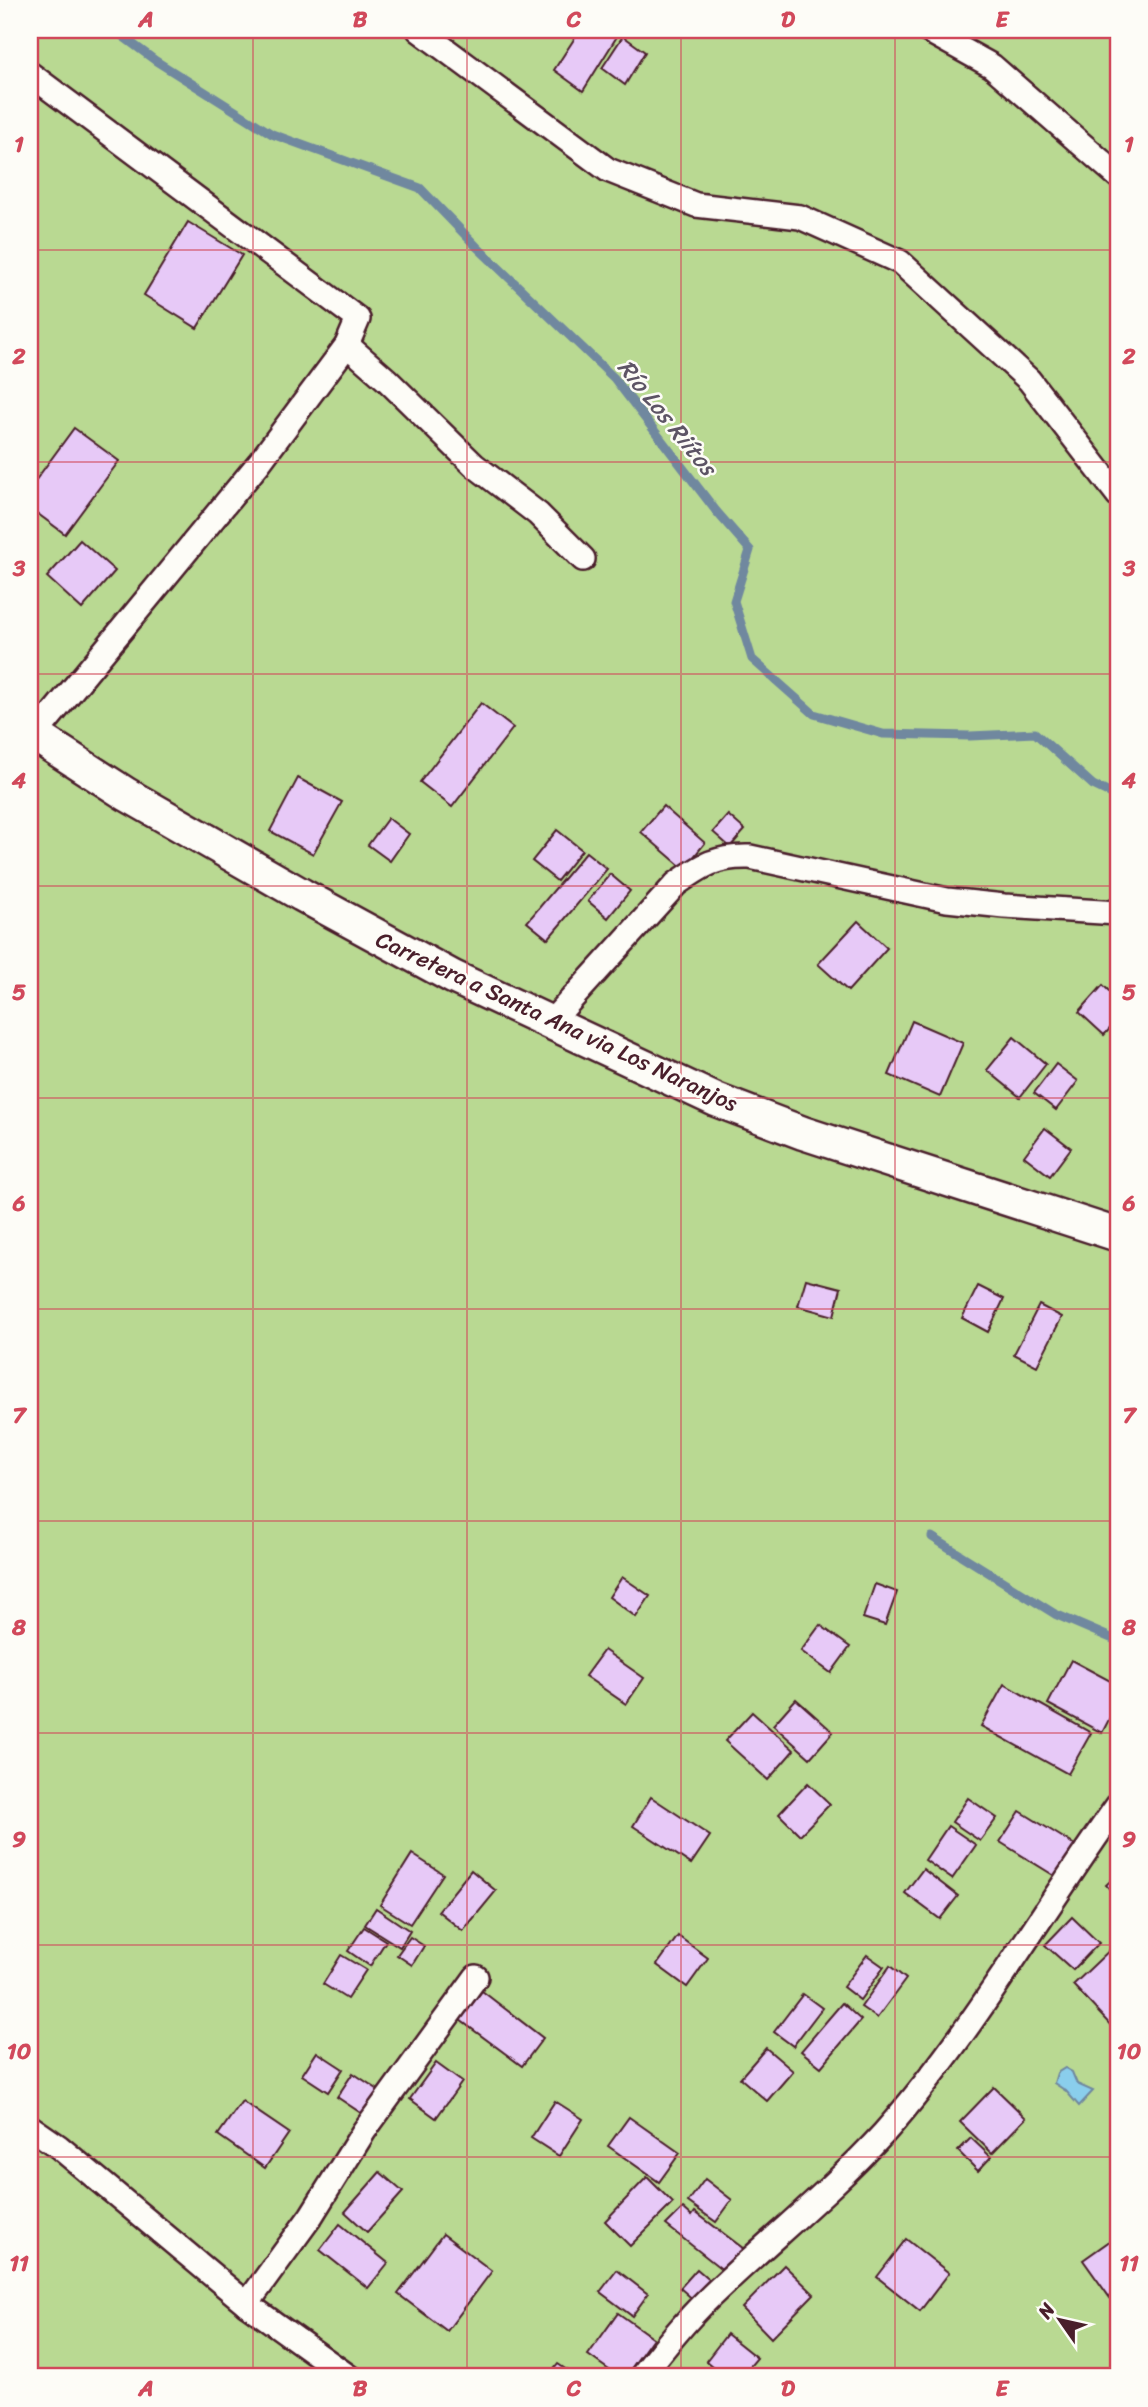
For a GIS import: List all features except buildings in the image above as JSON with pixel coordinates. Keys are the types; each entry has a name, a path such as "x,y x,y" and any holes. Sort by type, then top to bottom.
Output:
{"main road":[{"name":"Carretera a Santa Ana via Los Naranjos","path":"32,733 127,794 302,895 453,977 716,1100 803,1133 1118,1235"}],"street":[{"path":"419,30 608,170 696,205 800,217 900,262 1029,380 1118,495"},
{"path":"927,30 992,66 1118,176"},
{"path":"30,74 358,319 347,345 259,463 32,733"},
{"path":"347,345 474,464 538,514 583,559"},
{"path":"550,1023 676,884 699,868 728,856 750,857 947,900 1118,913"},
{"path":"642,2377 670,2340 709,2298 836,2182 884,2132 972,2022 1118,1805"},
{"path":"247,2304 311,2216 364,2131 476,1977"},
{"path":"30,2127 59,2147 247,2304 349,2377"}],"green space":[{"path":"30,30 1118,30 1118,2377 30,2377"}],"water":[{"path":"1065,2068 1072,2072 1077,2084 1093,2091 1079,2106 1066,2091 1054,2083 1057,2073"}],"waterway":[{"name":"Río Los Riítos","path":"114,30 156,61 272,134 420,188 477,247 614,378 716,511 750,550 734,601 752,659 814,714 883,734 970,736 1035,733 1093,785 1118,797"},
{"path":"932,1537 1055,1614 1118,1641"}]}
